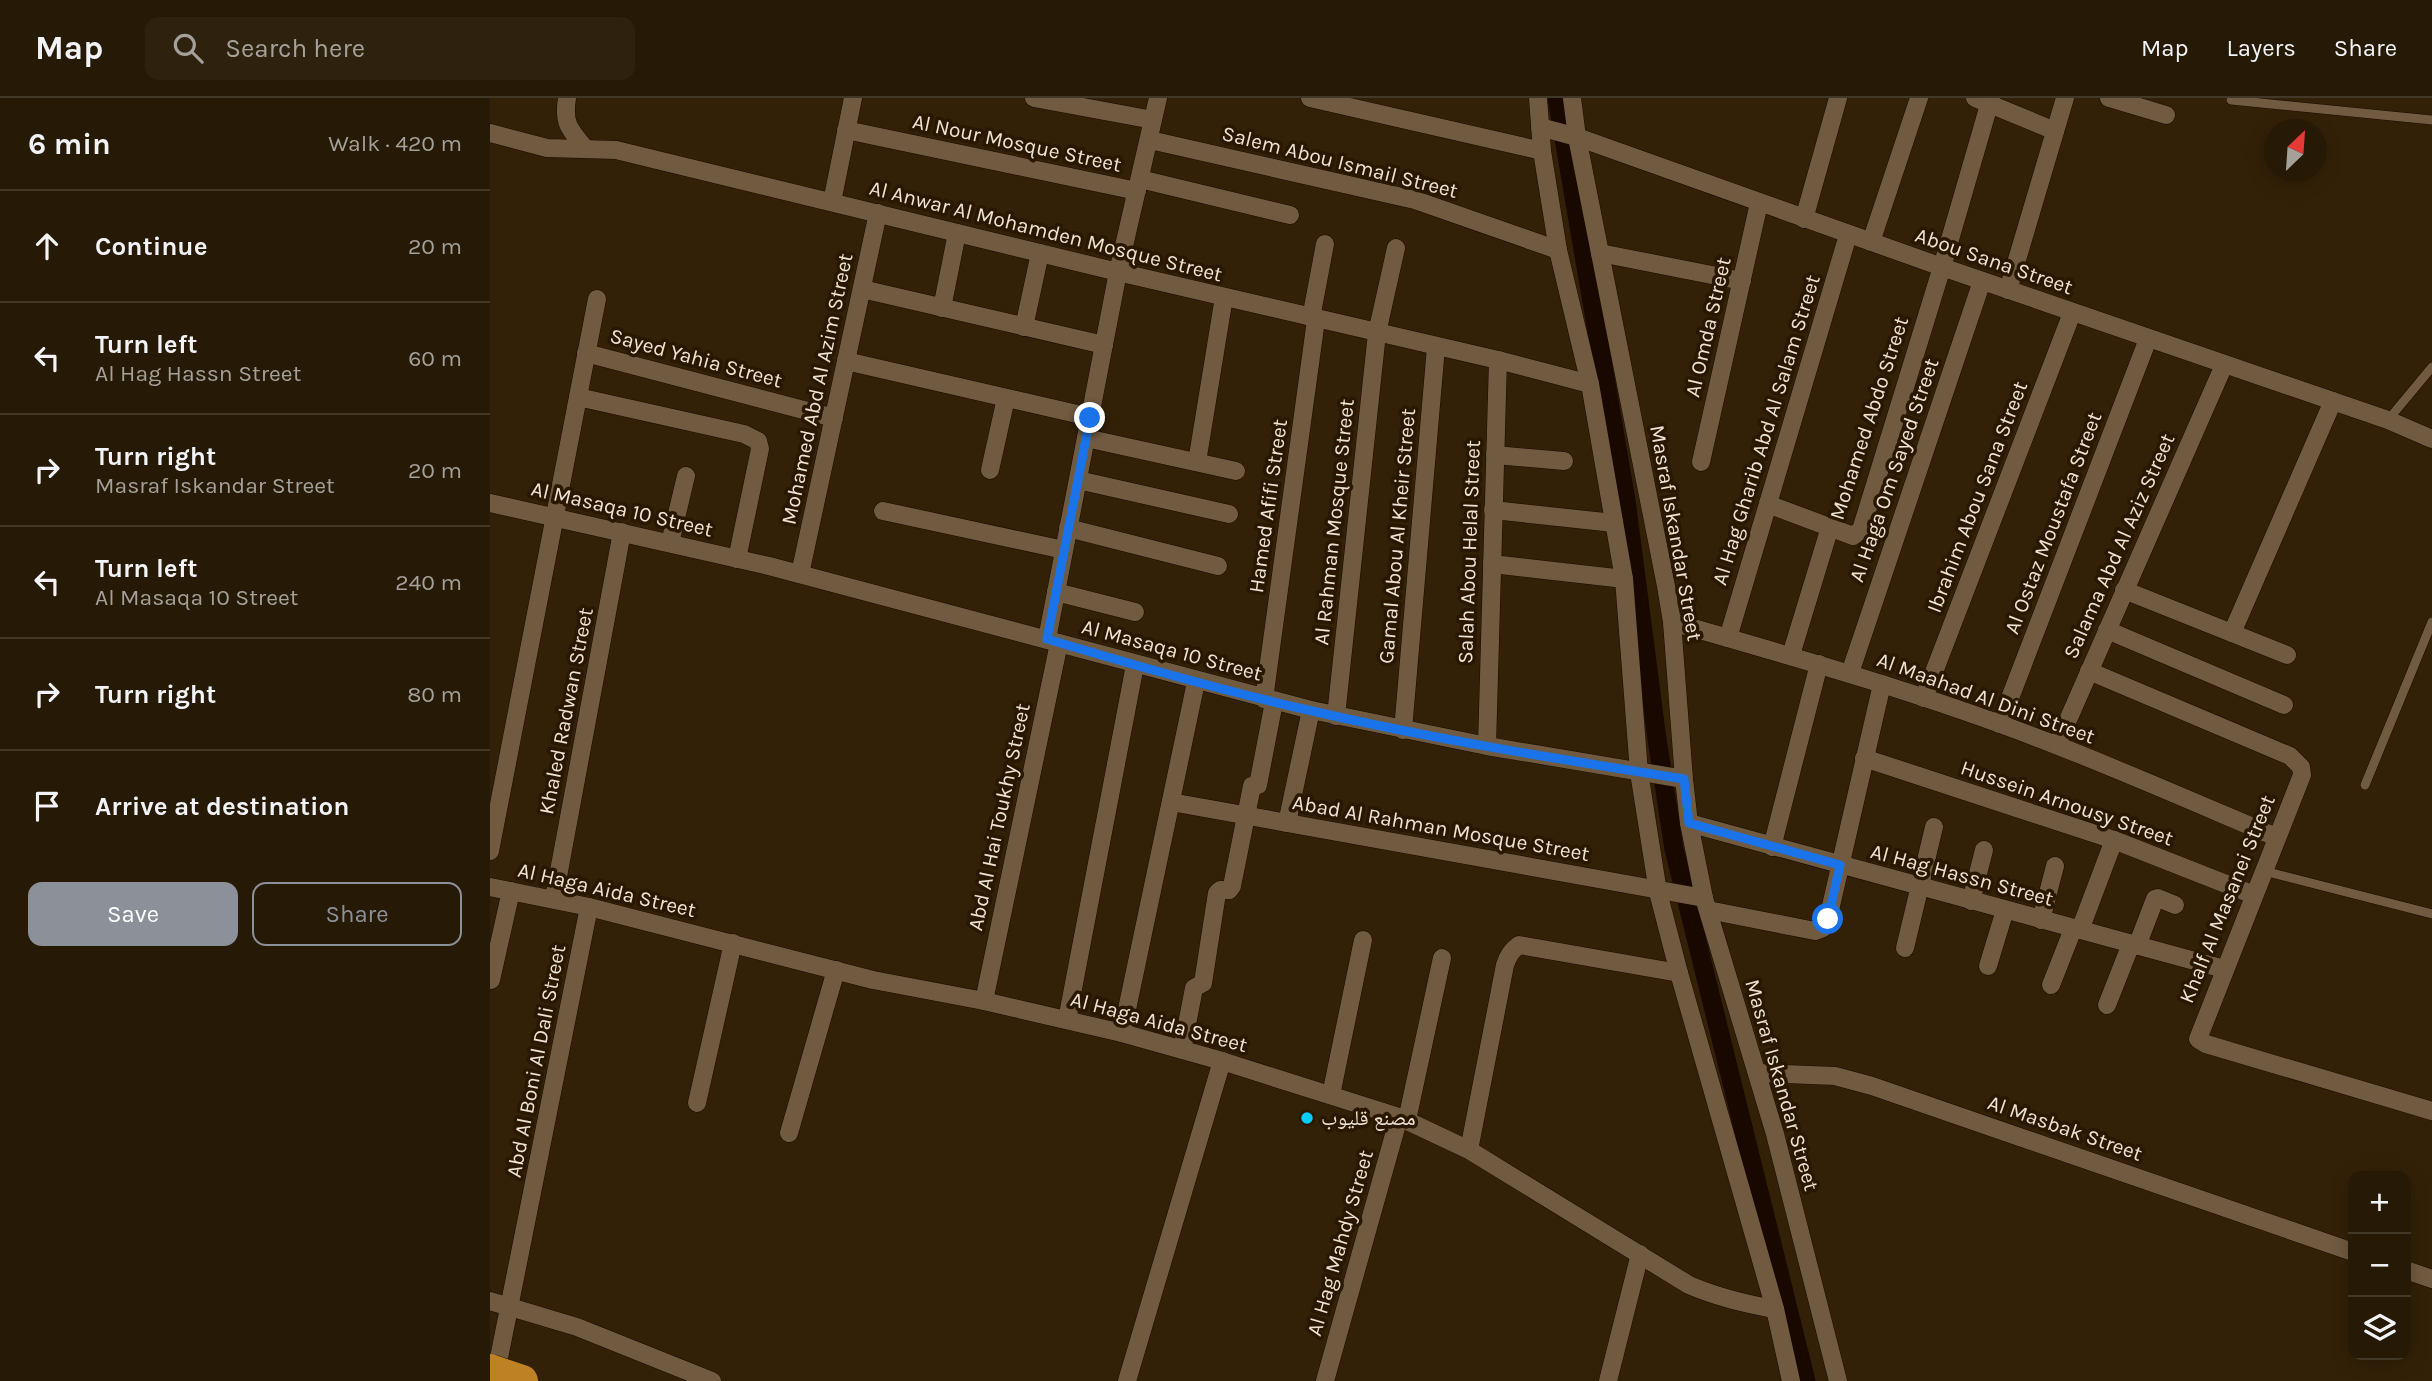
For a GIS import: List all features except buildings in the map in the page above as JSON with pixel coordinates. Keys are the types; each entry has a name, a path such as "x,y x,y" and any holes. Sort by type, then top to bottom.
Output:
{"highway":[{"path":"490,1370 522,1381"}],"street":[{"path":"567,98 564,114 569,129 585,148"},
{"path":"832,202 853,98"},
{"path":"1034,98 1153,120"},
{"name":"Abd Al Hai Toukhy Street","path":"984,1001 1053,641 1056,592 1068,528 1118,272 1158,98"},
{"path":"1310,98 1542,151"},
{"path":"1538,98 1542,151 1558,250 1590,384 1624,579 1639,772 1658,892 1775,1309 1791,1381"},
{"name":"Masraf Iskandar Street","path":"1572,98 1577,137 1672,622 1689,823 1706,904 1775,1134 1838,1381"},
{"path":"1804,219 1838,98"},
{"path":"1871,243 1919,98"},
{"path":"2008,290 2065,98"},
{"path":"2109,98 2160,108"},
{"path":"1942,267 1985,100 2055,131"},
{"name":"Abou Sana Street","path":"1540,127 1577,137 1871,243 2388,420 2432,439"},
{"name":"Al Nour Mosque Street","path":"846,131 1290,215"},
{"name":"Al Anwar Al Mohamden Mosque Street","path":"490,133 547,148 616,149 1590,384"},
{"name":"Salem Abou Ismail Street","path":"1150,140 1415,200 1558,250"},
{"name":"Al Omda Street","path":"1701,461 1759,203"},
{"name":"Mohamed Abd Al Azim Street","path":"800,574 878,213"},
{"path":"942,307 957,233"},
{"name":"Al Hag Gharib Abd Al Salam Street","path":"1728,638 1849,235"},
{"name":"Hamed Afifi Street","path":"1182,1050 1194,988 1203,983 1217,893 1231,889 1253,786 1258,785 1325,244"},
{"name":"Al Rahman Mosque Street","path":"1336,716 1377,333 1396,248"},
{"path":"1024,327 1040,253"},
{"path":"1600,253 1742,281"},
{"name":"Mohamed Abdo Street","path":"1768,504 1853,536 1861,530 1942,267"},
{"name":"Al Haga Om Sayed Street","path":"1850,673 1982,281"},
{"path":"862,289 1104,345"},
{"path":"1197,463 1224,297"},
{"path":"490,851 597,299"},
{"name":"Ibrahim Abou Sana Street","path":"1924,698 2072,313"},
{"name":"Al Ostaz Moustafa Street","path":"2000,724 2148,339"},
{"name":"Gamal Abou Al Kheir Street","path":"1403,730 1436,346"},
{"name":"Sayed Yahia Street","path":"586,353 834,418"},
{"name":"Salah Abou Helal Street","path":"1486,746 1498,360"},
{"path":"846,361 1090,418"},
{"name":"Salama Abd Al Aziz Street","path":"2057,745 2224,365"},
{"path":"578,397 753,436 758,441 760,449 737,558"},
{"path":"990,470 1006,398"},
{"path":"2232,633 2333,401"},
{"path":"1086,438 1237,471"},
{"path":"1495,455 1564,461"},
{"path":"670,543 686,476"},
{"path":"1078,480 1229,514"},
{"name":"Al Masaqa 10 Street","path":"490,503 800,574 1269,701 1486,746 1684,779"},
{"path":"1493,510 1615,523"},
{"path":"883,511 1064,550"},
{"path":"1791,655 1830,527"},
{"path":"1068,528 1218,566"},
{"name":"Khaled Radwan Street","path":"554,898 622,532"},
{"path":"1492,564 1624,579"},
{"path":"2124,590 2287,655"},
{"path":"1056,592 1135,612"},
{"name":"Al Maahad Al Dini Street","path":"1672,622 1850,673 2000,724 2057,745 2276,837"},
{"path":"2107,630 2284,705"},
{"path":"1067,1020 1135,664"},
{"path":"1772,847 1819,664"},
{"name":"Khalf Al Masanei Street","path":"2089,671 2290,756 2301,767 2302,775 2198,1039 2206,1044 2432,1111"},
{"path":"1122,1033 1196,682"},
{"path":"1840,865 1882,684"},
{"path":"1287,823 1311,710"},
{"name":"Hussein Arnousy Street","path":"1864,758 2113,840 2254,895"},
{"name":"Abad Al Rahman Mosque Street","path":"1171,802 1658,892 1819,930 1826,924 1840,865"},
{"name":"Al Hag Hassn Street","path":"1689,823 2224,969"},
{"path":"1905,948 1934,827"},
{"path":"2051,985 2113,840"},
{"path":"1970,901 1984,850"},
{"path":"2041,920 2055,866"},
{"name":"Al Haga Aida Street","path":"490,887 554,898 892,984 984,1001 1122,1033 1222,1061 1403,1119 1469,1150 1664,1271 1716,1296 1775,1309"},
{"path":"491,980 510,891"},
{"path":"2107,1005 2156,898 2175,905"},
{"name":"Abd Al Boni Al Dali Street","path":"494,1381 589,907"},
{"path":"1988,966 2005,910"},
{"path":"1331,1096 1363,940"},
{"path":"697,1103 733,943"},
{"path":"1469,1150 1505,965 1507,956 1513,949 1519,945 1679,973"},
{"name":"Al Hag Mahdy Street","path":"1325,1381 1403,1119 1442,958"},
{"path":"789,1133 836,970"},
{"path":"1127,1381 1222,1061"},
{"name":"Al Masbak Street","path":"1757,1073 1835,1076 1872,1086 2348,1250"},
{"path":"1608,1381 1640,1254"},
{"path":"2411,1272 2432,1279"},
{"path":"490,1301 634,1348 712,1381"}],"lane":[{"path":"2231,100 2432,120"},
{"path":"2388,420 2432,367"},
{"path":"2365,786 2432,622"},
{"path":"2263,871 2432,914"}],"waterway":[{"path":"1557,98 1626,500 1674,849 1806,1381"}],"place":[{"name":"مصنع قليوب","path":"1307,1118"}],"route":[{"path":"1090,418 1047,639 1196,682 1311,710 1486,746 1684,779 1689,823 1840,865 1828,919"}]}
